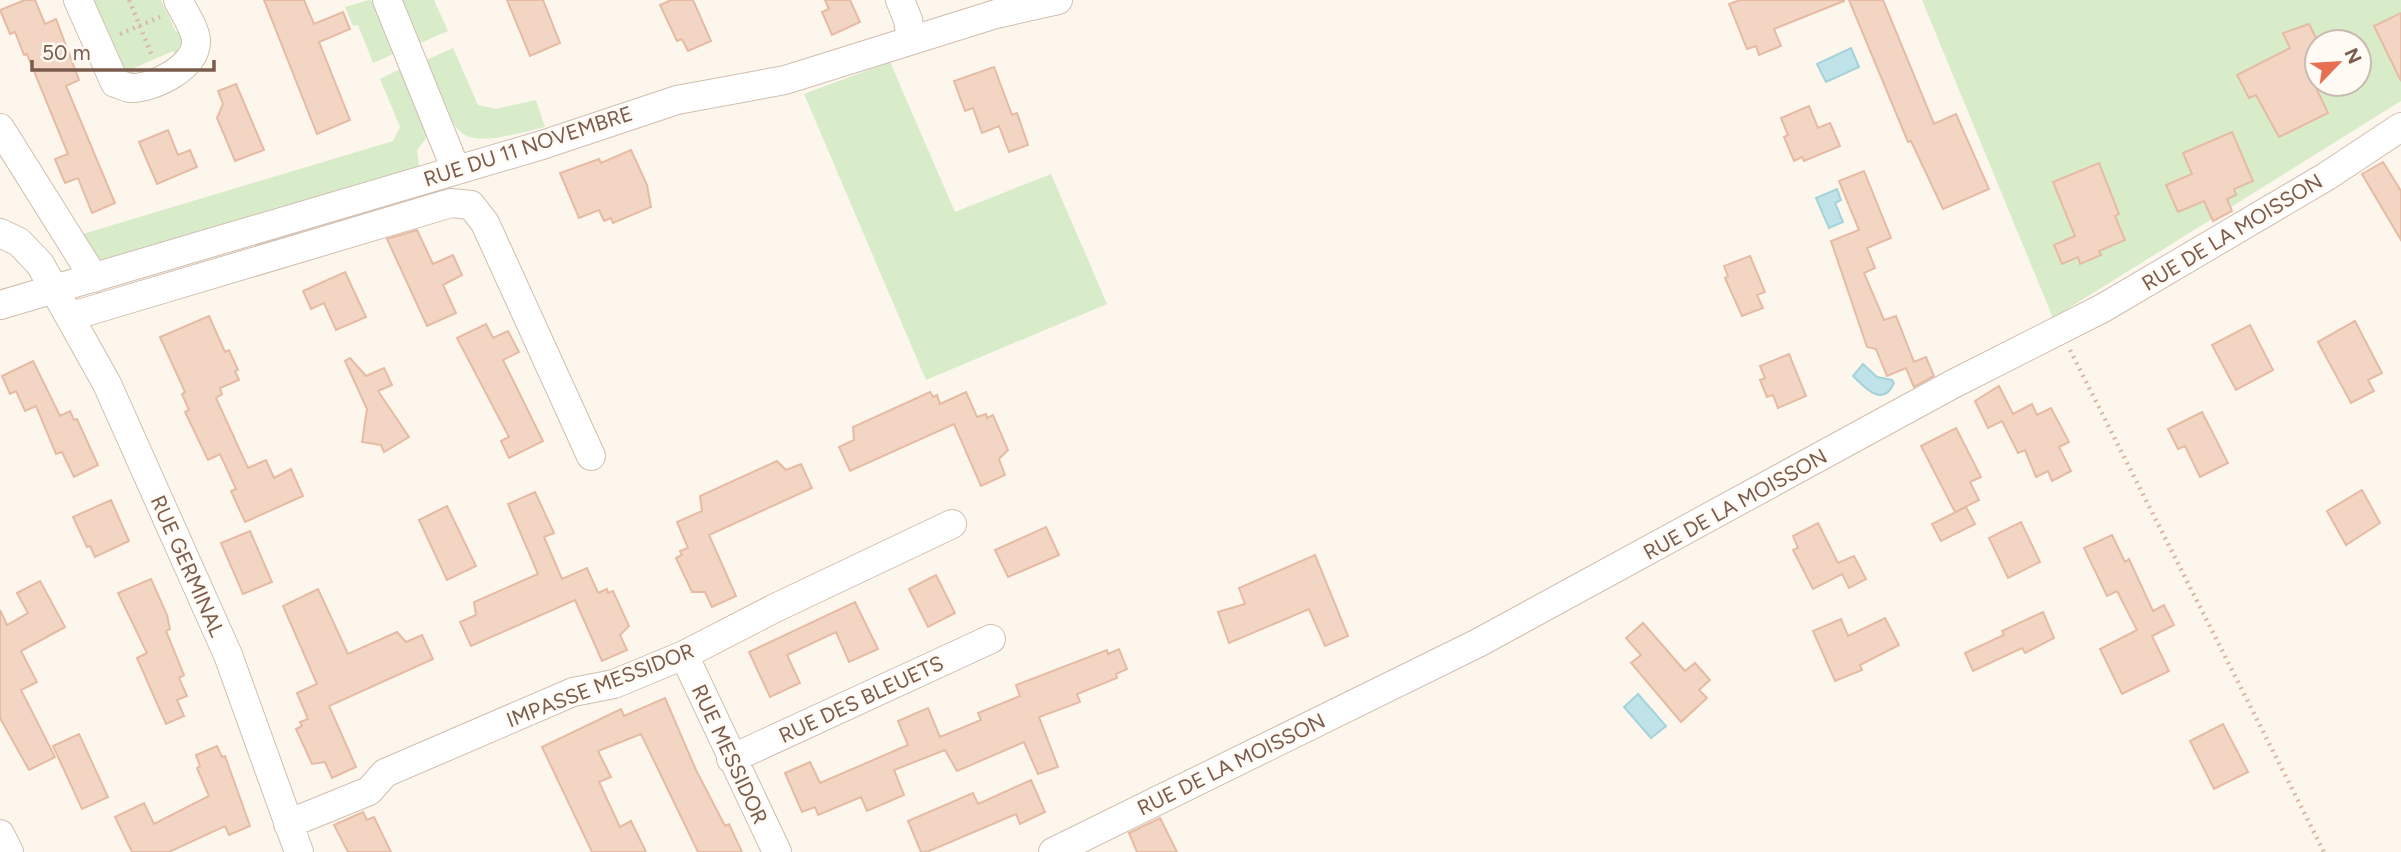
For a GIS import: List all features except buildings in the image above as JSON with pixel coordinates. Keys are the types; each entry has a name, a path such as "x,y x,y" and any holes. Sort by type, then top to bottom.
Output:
{"street":[{"path":"78,0 115,83 130,88 179,69 192,55 196,40 180,4"},
{"path":"387,0 456,170"},
{"path":"900,0 908,20 911,39"},
{"name":"RUE DU 11 NOVEMBRE","path":"0,305 456,170 677,100 785,79 996,13 1058,0"},
{"name":"RUE DE LA MOISSON","path":"1056,851 1478,643 1953,384 2060,331 2327,176 2401,127"},
{"path":"0,128 93,278"},
{"name":"RUE DU 11 NOVEMBRE","path":"72,316 451,203 471,205 485,223 591,456"},
{"name":"RUE GERMINAL","path":"0,233 19,242 40,264 72,316 107,384 228,655 299,852"},
{"name":"IMPASSE MESSIDOR","path":"288,824 369,791 385,773 573,692 614,684 684,655 775,608 952,524"},
{"name":"RUE DES BLEUETS","path":"731,759 991,639"},
{"name":"RUE MESSIDOR","path":"684,655 776,852"},
{"path":"0,834 9,852"}],"path":[{"path":"129,0 161,78"},
{"path":"96,44 140,26 180,4"},
{"path":"2060,331 2324,852"}],"green space":[{"path":"94,0 161,0 176,32 183,29 187,36 179,59 173,51 134,68 136,77 130,78 110,57 118,53"},
{"path":"369,0 374,3 396,53 373,63 358,25 353,26 345,7"},
{"path":"400,0 434,0 448,31 418,44"},
{"path":"1922,0 2401,0 2401,101 2053,318"},
{"path":"453,48 478,105 496,109 536,100 545,127 492,138 475,138 463,134 454,125 446,110 426,60"},
{"path":"890,62 955,212 1051,174 1107,304 926,380 804,94"},
{"path":"400,69 428,136 417,150 419,167 93,263 83,234 393,141 400,127 380,79"}],"water":[{"path":"1851,48 1859,67 1826,82 1817,64"},
{"path":"1837,189 1841,200 1835,203 1843,222 1829,228 1816,198"},
{"path":"1863,364 1877,377 1892,380 1894,383 1890,390 1879,395 1858,381 1853,376"},
{"path":"1638,694 1666,726 1651,738 1624,707"}]}
